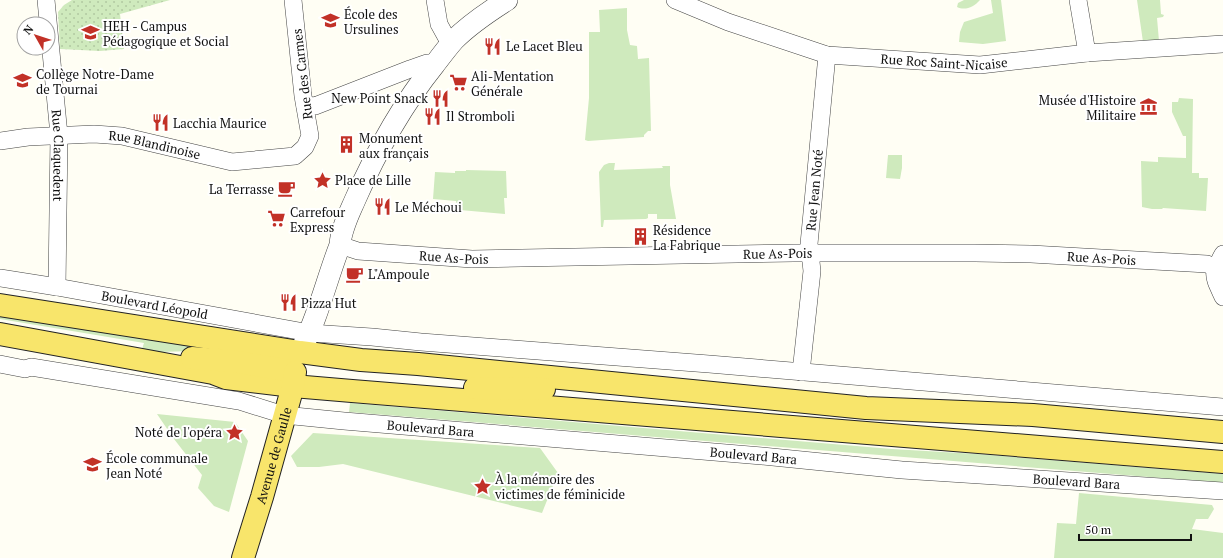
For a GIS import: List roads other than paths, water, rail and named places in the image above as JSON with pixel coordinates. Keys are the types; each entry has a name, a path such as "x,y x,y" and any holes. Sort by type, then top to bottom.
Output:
{"main road":[{"name":"Boulevard Léopold","path":"0,305 299,361"},
{"path":"0,334 213,373 226,378 299,361 478,388 547,389 582,380 866,408 1033,415 1223,432"},
{"path":"299,361 648,416 1223,462"},
{"name":"Avenue de Gaulle","path":"243,558 262,497 299,361"}],"street":[{"name":"Rue Claquedent","path":"46,0 59,135 57,287"},
{"name":"Rue des Carmes","path":"293,0 310,136 305,147"},
{"path":"435,0 439,24 450,44"},
{"path":"299,361 321,304 340,245 340,236 348,216 369,170 408,101 450,44 466,29 507,0"},
{"name":"Rue Roc Saint-Nicaise","path":"674,0 728,22 827,55 980,65 1087,53 1223,44"},
{"path":"1078,0 1087,53"},
{"name":"Rue Jean Noté","path":"801,372 812,271 809,244 827,55"},
{"path":"305,105 315,106 410,69 427,63 436,63"},
{"name":"Rue Blandinoise","path":"0,141 59,135 94,134 122,136 232,162 295,156 305,147"},
{"name":"Rue As-Pois","path":"340,245 358,251 472,259 811,253 975,253 1023,254 1207,264 1219,261"},
{"path":"1219,261 1214,273 1214,278 1223,297"},
{"name":"Boulevard Léopold","path":"0,278 57,287 299,361"},
{"path":"299,361 372,337 1223,407"},
{"path":"0,364 25,368 31,367 239,401 284,414"},
{"name":"Boulevard Bara","path":"284,414 344,421 762,456 902,470 1223,492"}],"place":[{"name":"École des Ursulines","path":"331,21"},
{"name":"HEH - Campus Pédagogique et Social","path":"90,33"},
{"name":"Le Lacet Bleu","path":"493,46"},
{"name":"Collège Notre-Dame de Tournai","path":"23,81"},
{"name":"Ali-Mentation Générale","path":"458,83"},
{"name":"New Point Snack","path":"441,98"},
{"name":"Musée d'Histoire Militaire","path":"1149,107"},
{"name":"Il Stromboli","path":"433,116"},
{"name":"Lacchia Maurice","path":"160,123"},
{"name":"Monument aux français","path":"346,145"},
{"name":"Place de Lille","path":"322,180"},
{"name":"La Terrasse","path":"287,189"},
{"name":"Le Méchoui","path":"382,207"},
{"name":"Carrefour Express","path":"277,219"},
{"name":"Résidence La Fabrique","path":"640,237"},
{"name":"L\"Ampoule","path":"355,274"},
{"name":"Pizza Hut","path":"288,303"},
{"name":"Noté de l'opéra","path":"235,432"},
{"name":"École communale Jean Noté","path":"93,465"},
{"name":"À la mémoire des victimes de féminicide","path":"482,486"}]}
